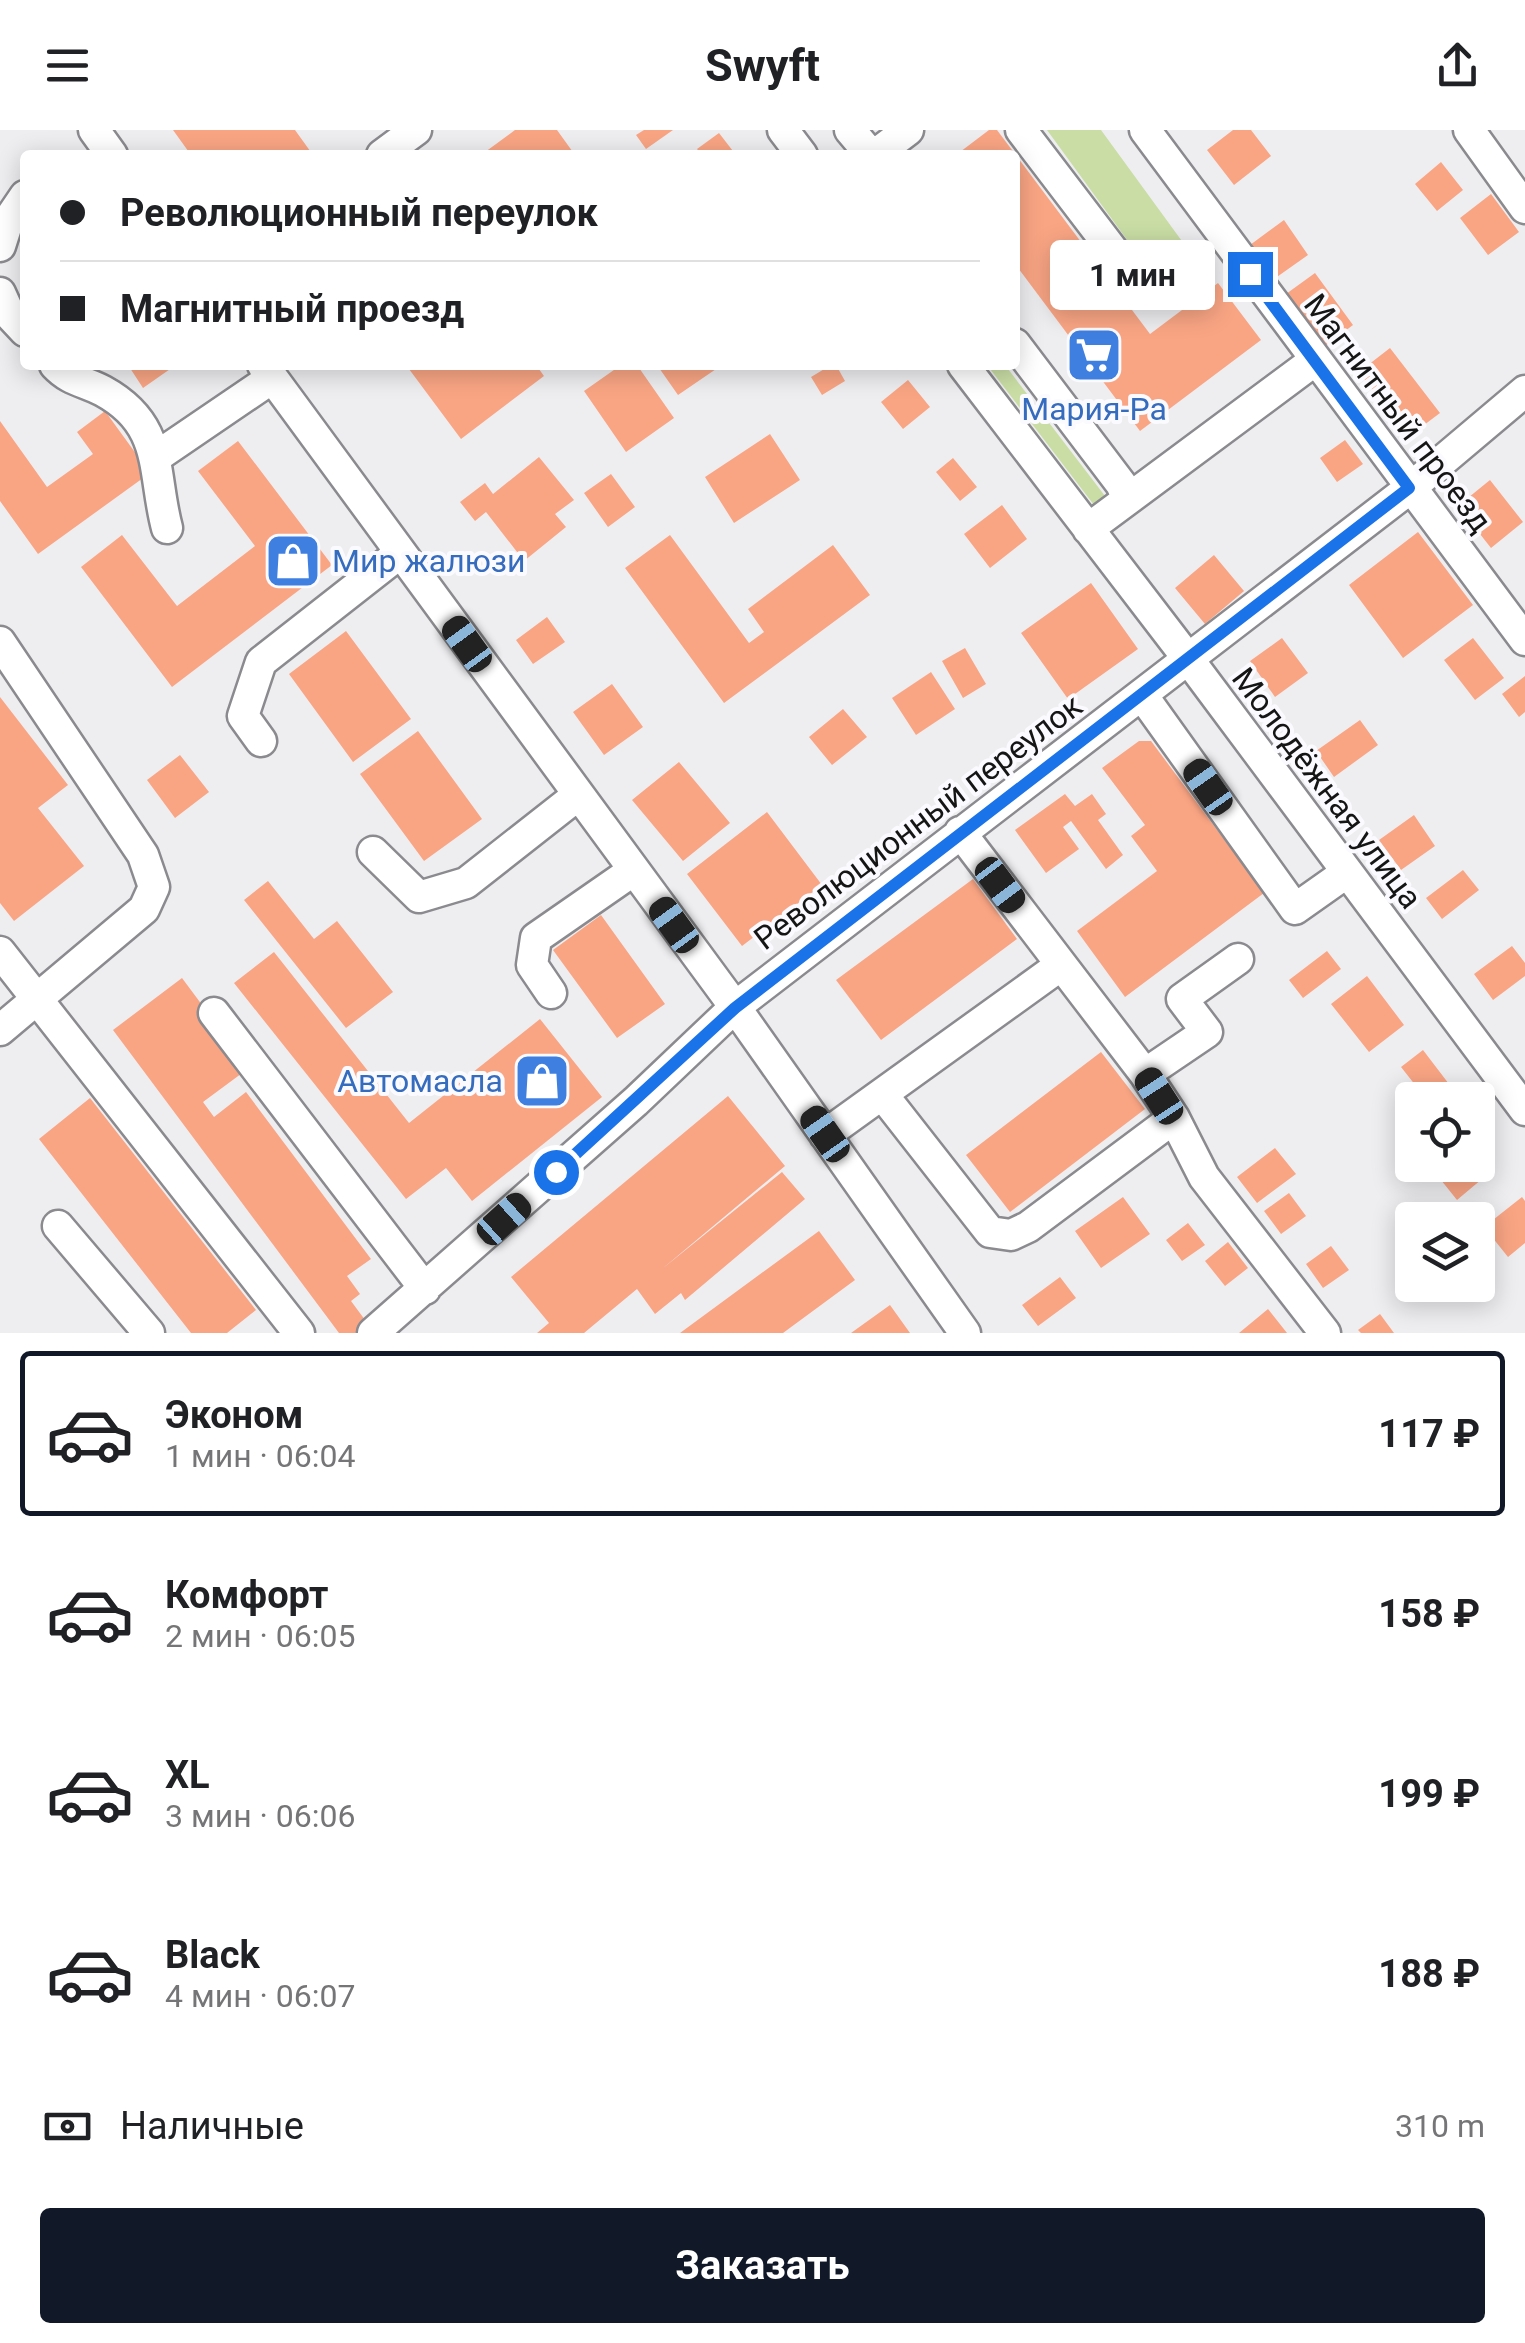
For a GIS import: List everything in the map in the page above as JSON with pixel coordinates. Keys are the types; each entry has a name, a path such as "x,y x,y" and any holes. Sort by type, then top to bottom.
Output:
{"street":[{"path":"389,150 416,130"},
{"path":"782,130 798,150"},
{"path":"850,130 868,150"},
{"path":"880,150 908,130"},
{"path":"1022,130 1144,290"},
{"name":"Магнитный проезд","path":"1145,130 1525,640"},
{"path":"1468,130 1525,208"},
{"path":"0,246 8,221 20,203"},
{"path":"0,293 20,326"},
{"path":"1020,351 1121,484 1128,499"},
{"path":"1088,529 1314,361"},
{"path":"60,370 68,379 102,391 130,412 149,438 156,457 160,503 167,528"},
{"name":"Молодёжная улица","path":"966,370 1525,1110"},
{"path":"156,457 267,372 735,1008 965,1333"},
{"name":"Революционный переулок","path":"373,1333 735,1008 1409,488 1525,391"},
{"path":"261,742 242,716 261,662 400,553"},
{"path":"0,642 143,855 154,886 144,909 0,1030"},
{"path":"1142,695 1295,909 1346,873"},
{"path":"373,852 420,897 466,883 578,795"},
{"path":"960,832 1145,1074 1174,1118 1204,1177 1325,1333"},
{"path":"551,993 532,965 536,938 634,870"},
{"path":"0,952 299,1333"},
{"path":"1145,1074 1206,1032 1182,999 1238,960"},
{"path":"825,1134 1061,966"},
{"path":"214,1013 424,1289"},
{"path":"882,1094 990,1232 1011,1235 1028,1227 1174,1118"},
{"path":"58,1226 149,1333"}],"green space":[{"path":"1047,130 1101,130 1203,270 1168,296"},
{"path":"991,370 1009,370 1105,496 1094,505"}],"building":[{"path":"173,130 295,130 309,150 187,150"},
{"path":"515,130 557,130 571,150 488,150"},
{"path":"644,130 673,130 646,149 636,135"},
{"path":"989,130 997,130 1012,150 963,150"},
{"path":"1233,130 1251,130 1271,156 1234,185 1207,150"},
{"path":"719,133 732,150 698,150"},
{"path":"1020,161 1150,334 1218,283 1261,340 1140,431 1020,271"},
{"path":"1441,162 1463,190 1437,211 1415,184"},
{"path":"1491,194 1519,232 1488,255 1460,218"},
{"path":"1284,220 1308,255 1274,279 1250,245"},
{"path":"1315,273 1353,325 1325,346 1286,294"},
{"path":"1390,348 1440,413 1408,437 1359,372"},
{"path":"131,370 169,370 143,388"},
{"path":"410,370 540,370 544,376 461,439"},
{"path":"614,370 640,370 674,418 626,452 584,391"},
{"path":"660,370 715,370 678,395"},
{"path":"823,370 839,370 845,381 822,395 811,377"},
{"path":"908,380 930,407 903,429 881,402"},
{"path":"105,411 150,473 38,554 0,501 0,421 47,487 93,454 77,432"},
{"path":"770,434 800,480 734,523 705,477"},
{"path":"1345,440 1363,464 1337,482 1320,458"},
{"path":"238,441 332,565 172,687 81,567 122,535 177,606 255,546 198,471"},
{"path":"539,457 574,500 555,514 566,527 524,561 486,512 475,521 460,502 485,483 493,494"},
{"path":"953,458 977,487 960,501 936,472"},
{"path":"611,474 635,507 608,527 584,493"},
{"path":"1490,480 1523,522 1491,548 1458,506"},
{"path":"1002,505 1027,539 990,568 964,534"},
{"path":"1418,532 1473,605 1403,658 1349,585"},
{"path":"670,535 749,643 764,632 748,609 833,545 870,595 724,703 625,568"},
{"path":"1214,555 1244,591 1205,624 1175,588"},
{"path":"1091,583 1138,649 1068,699 1021,633"},
{"path":"547,617 565,642 533,664 516,640"},
{"path":"346,631 411,719 353,762 289,674"},
{"path":"1282,638 1308,673 1275,697 1250,661"},
{"path":"1473,638 1504,678 1475,700 1444,660"},
{"path":"965,648 986,684 963,698 942,661"},
{"path":"931,672 955,709 916,735 892,698"},
{"path":"1525,676 1525,712 1519,717 1502,694"},
{"path":"612,684 643,727 604,755 573,712"},
{"path":"0,697 68,785 38,808 84,866 14,921 0,903"},
{"path":"843,709 867,737 832,765 809,737"},
{"path":"1360,720 1378,745 1334,777 1316,751"},
{"path":"418,731 482,819 424,861 360,774"},
{"path":"1139,741 1151,741 1264,893 1125,997 1077,931 1157,871 1131,836 1145,825 1102,768"},
{"path":"180,755 209,792 175,818 147,780"},
{"path":"679,762 730,823 683,861 632,800"},
{"path":"1065,794 1075,806 1092,794 1106,814 1098,820 1123,855 1106,869 1071,821 1063,827 1079,849 1046,873 1015,830"},
{"path":"767,812 822,885 742,946 687,874"},
{"path":"1414,815 1435,846 1401,870 1379,840"},
{"path":"1463,870 1479,890 1442,919 1426,898"},
{"path":"973,879 1017,939 881,1040 836,980"},
{"path":"268,881 314,939 337,921 393,992 346,1028 244,900"},
{"path":"601,915 665,1004 617,1038 553,950"},
{"path":"1512,946 1525,963 1525,976 1493,1000 1474,974"},
{"path":"1327,951 1341,969 1303,998 1289,980"},
{"path":"274,952 409,1123 540,1019 602,1097 472,1201 446,1168 406,1199 234,983"},
{"path":"1367,976 1404,1025 1369,1052 1331,1004"},
{"path":"182,978 249,1068 203,1102 214,1117 246,1092 371,1259 347,1276 360,1294 351,1301 368,1324 355,1333 339,1333 113,1030"},
{"path":"1423,1050 1447,1082 1413,1082 1401,1067"},
{"path":"1101,1052 1145,1109 1010,1212 966,1155"},
{"path":"728,1096 785,1166 662,1269 782,1172 805,1199 685,1300 681,1293 655,1314 637,1289 584,1333 537,1333 549,1323 511,1277"},
{"path":"90,1098 256,1310 227,1333 191,1333 39,1139"},
{"path":"1275,1148 1296,1174 1257,1203 1237,1177"},
{"path":"1443,1182 1478,1182 1457,1200"},
{"path":"1289,1193 1306,1216 1281,1234 1264,1211"},
{"path":"1123,1197 1150,1234 1101,1268 1075,1231"},
{"path":"1522,1197 1525,1201 1525,1243 1508,1257 1495,1241 1495,1218"},
{"path":"1188,1223 1205,1245 1182,1261 1166,1240"},
{"path":"819,1231 855,1280 783,1333 680,1333"},
{"path":"1228,1242 1248,1268 1225,1286 1205,1261"},
{"path":"1331,1246 1349,1270 1323,1288 1306,1264"},
{"path":"1060,1277 1076,1298 1038,1326 1022,1305"},
{"path":"890,1305 910,1333 851,1333"},
{"path":"1268,1309 1287,1333 1239,1333"},
{"path":"1380,1314 1394,1333 1358,1330"}],"place":[{"name":"Мария-Ра","path":"1094,355"},
{"name":"Мир жалюзи","path":"293,561"},
{"name":"Автомасла","path":"542,1081"}],"route":[{"path":"556,1172 735,1008 1409,488 1250,274"}]}
